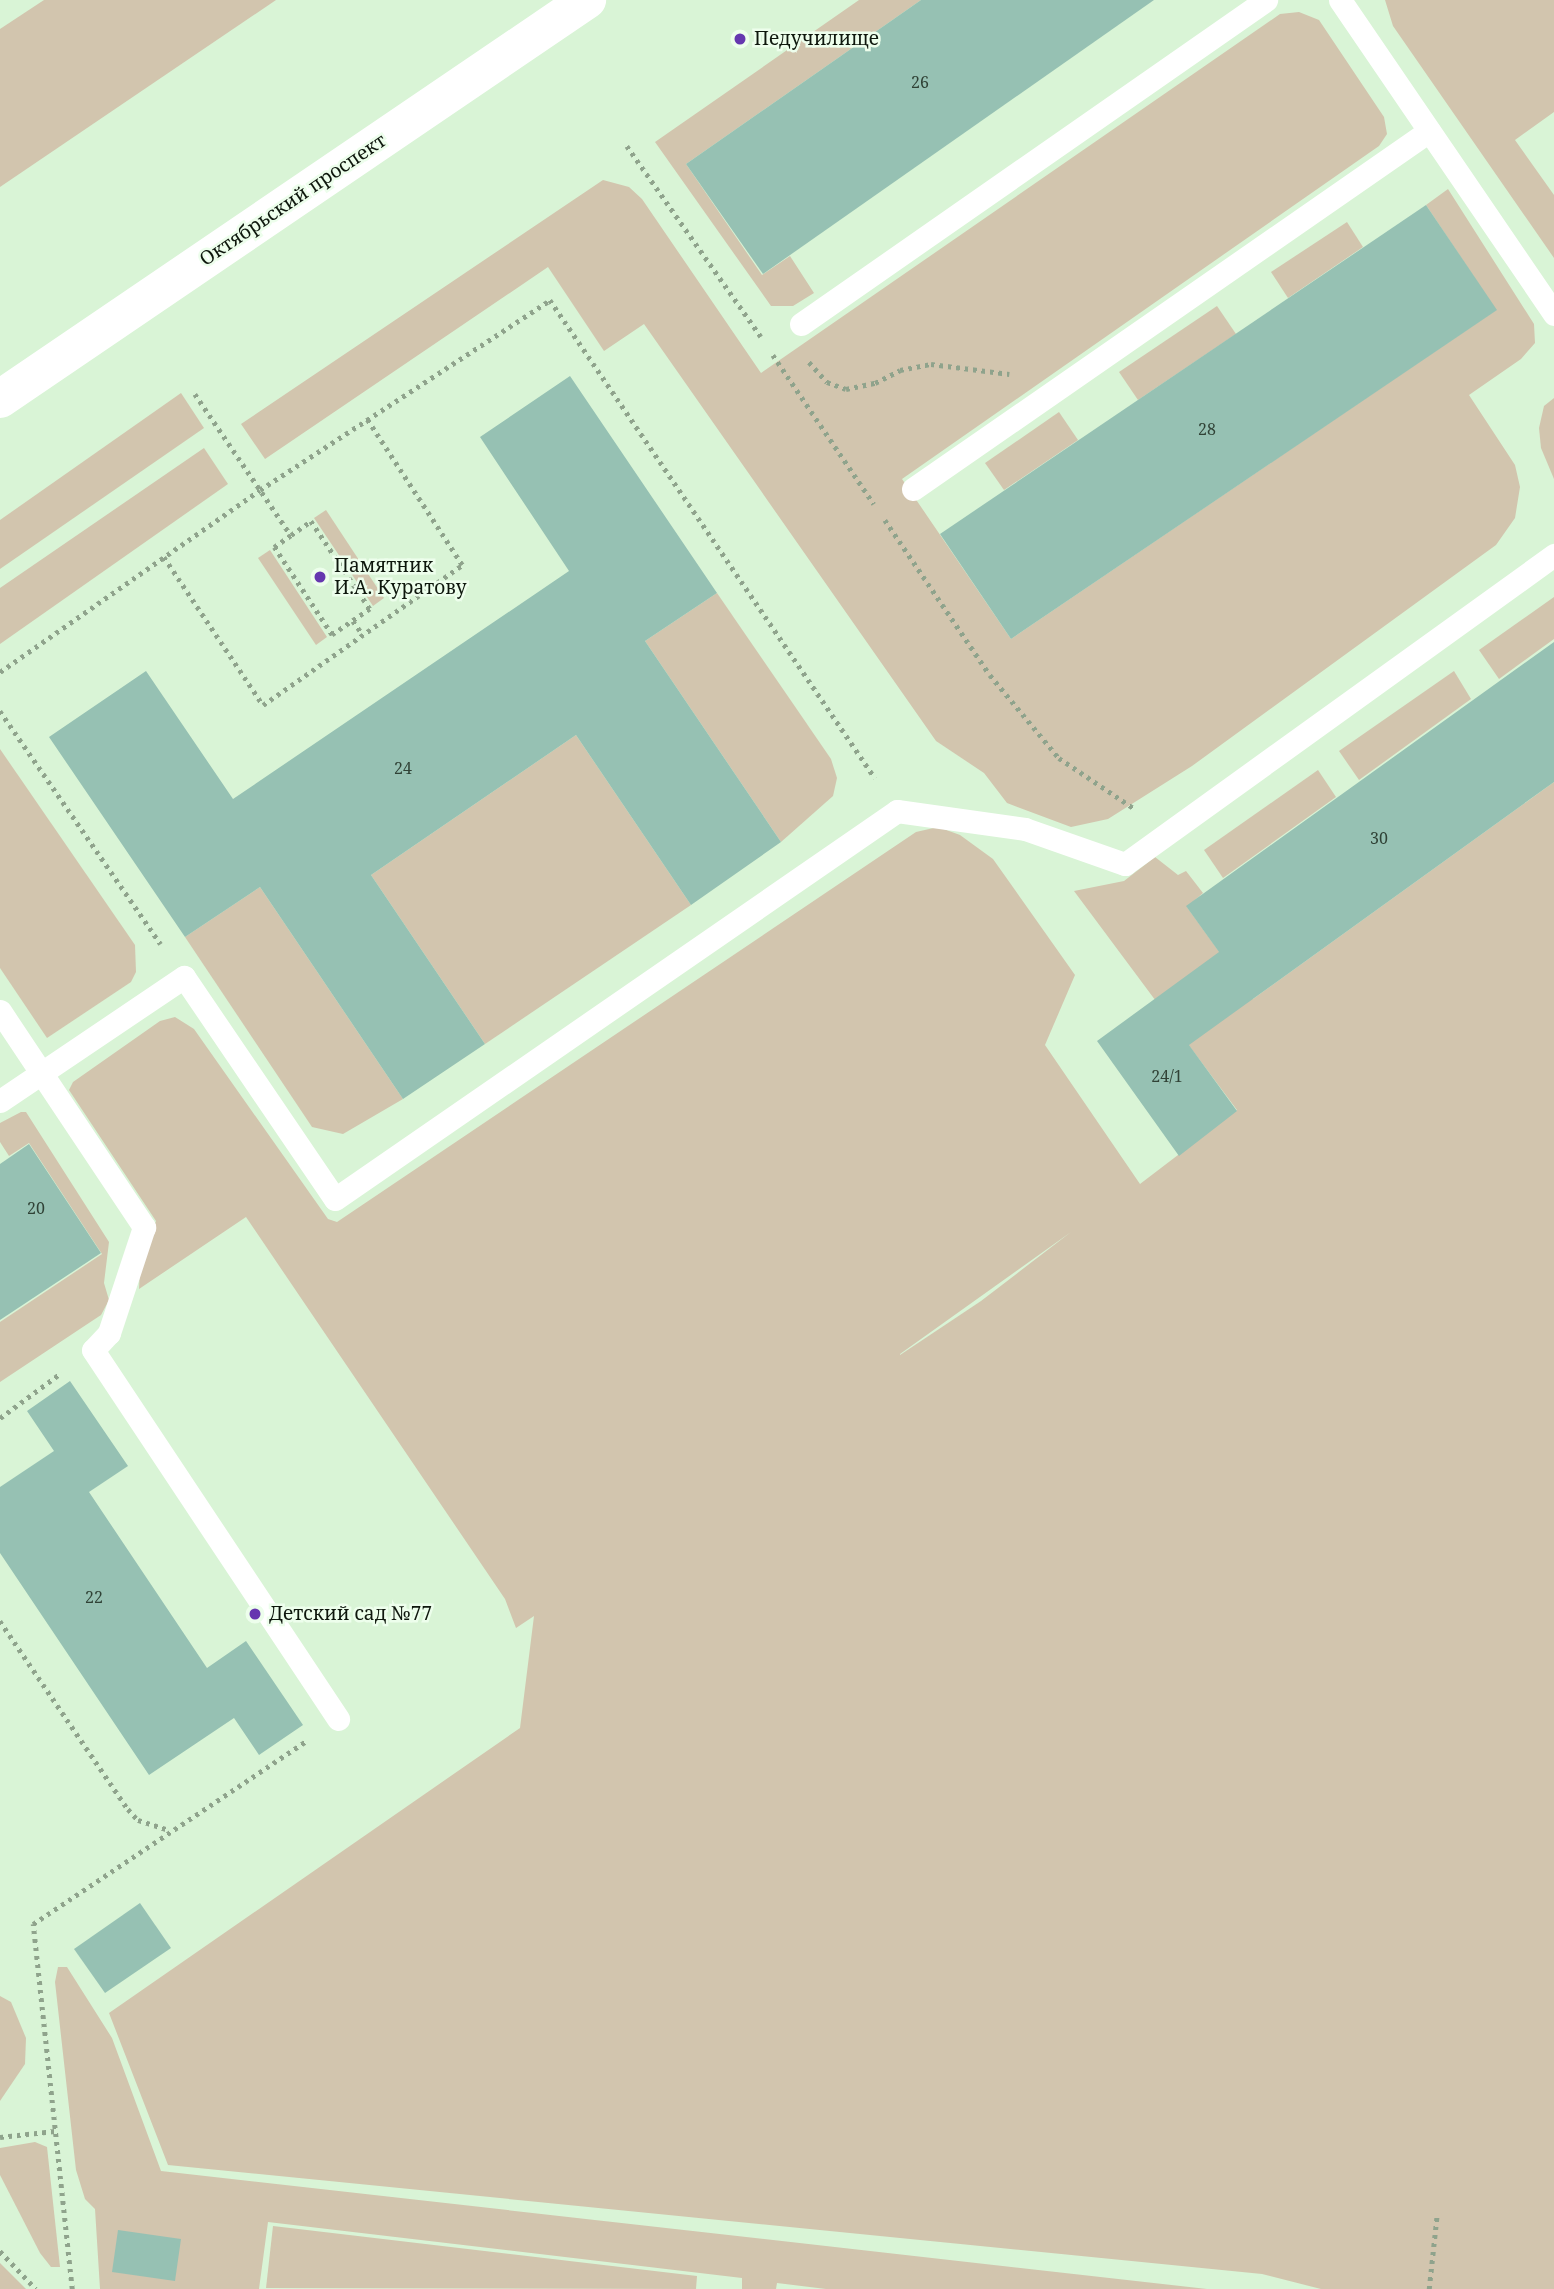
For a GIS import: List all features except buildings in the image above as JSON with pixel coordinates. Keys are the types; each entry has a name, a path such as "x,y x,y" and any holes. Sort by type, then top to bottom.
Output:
{"main road":[{"name":"Октябрьский проспект","path":"0,400 587,0"}],"lane":[{"path":"802,324 1266,0"},
{"path":"1340,0 1554,314"},
{"path":"913,489 1429,131"},
{"path":"0,1101 184,977 335,1199 897,811 1025,829 1125,863 1554,555"},
{"path":"0,1011 144,1227 109,1333 93,1350 338,1719"}],"path":[{"path":"627,146 875,506"},
{"path":"0,672 260,490 550,300 897,811"},
{"path":"773,340 802,324"},
{"path":"761,337 801,354 827,382 846,389 875,383 900,370 931,364 1068,381"},
{"path":"195,394 291,535"},
{"path":"164,557 263,705 462,565 367,419"},
{"path":"883,517 990,675 1059,758 1120,803 1175,828"},
{"path":"311,521 370,609 332,635 274,547 291,535 311,521"},
{"path":"353,621 363,635"},
{"path":"0,711 184,977"},
{"path":"0,1418 93,1350"},
{"path":"0,1621 128,1809 138,1820 172,1830"},
{"path":"72,2289 33,1924 338,1719"},
{"path":"0,2137 55,2131"},
{"path":"1429,2289 1437,2214"},
{"path":"0,2251 36,2289"}],"shaded area":[{"path":"44,0 276,0 0,187 0,29"},
{"path":"859,0 921,0 686,164 762,275 790,256 814,293 793,306 771,306 655,142"},
{"path":"1385,0 1554,0 1554,112 1515,140 1554,195 1554,258 1393,26"},
{"path":"1299,12 1319,20 1384,117 1387,134 1379,146 902,479 1011,639 1496,310 1426,205 1448,189 1534,324 1535,343 1521,359 1469,395 1515,465 1520,487 1515,518 1496,545 1192,766 1108,819 1071,827 1007,803 984,773 936,741 644,324 604,351 548,267 265,459 241,424 603,180 629,187 642,199 761,373 1280,14"},
{"path":"1347,222 1363,247 1288,298 1271,272"},
{"path":"1217,306 1236,334 1138,400 1119,372"},
{"path":"181,393 204,428 0,569 0,520"},
{"path":"1554,398 1554,479 1541,448 1539,428 1544,406"},
{"path":"1059,412 1078,440 1004,490 985,463"},
{"path":"204,448 228,484 0,644 0,588"},
{"path":"326,510 384,598 373,606 314,518"},
{"path":"270,550 327,637 316,645 258,558"},
{"path":"717,593 831,759 837,778 833,796 781,842 645,641"},
{"path":"1554,597 1554,639 1499,679 1479,650"},
{"path":"1454,671 1471,699 1359,780 1339,751"},
{"path":"576,735 691,905 485,1044 371,875"},
{"path":"0,749 135,945 136,972 131,982 47,1038 0,968"},
{"path":"1318,770 1336,797 1223,878 1204,850"},
{"path":"1554,782 1554,2289 1321,2289 1262,2274 168,2165 109,2013 520,1728 534,1616 516,1628 505,1599 246,1217 139,1289 140,1268 156,1221 69,1090 73,1082 160,1021 175,1017 194,1029 328,1219 337,1222 916,832 938,827 960,835 993,859 1075,975 1045,1045 1140,1184 1237,1110 1074,891 1124,881 1155,857 1178,875 1186,871 1203,893 1187,907 1253,999","holes":["1071,1232 981,1301 900,1355"]},
{"path":"260,887 403,1099 343,1134 312,1127 185,937"},
{"path":"26,1112 109,1242 104,1283 109,1300 101,1315 0,1382 0,1322 102,1254 29,1143 9,1156 0,1142 0,1123"},
{"path":"58,1967 67,1967 112,2038 161,2171 1207,2289 826,2289 777,2283 776,2289 742,2289 742,2278 268,2222 259,2289 100,2289 95,2209 85,2199 76,2170 55,1982"},
{"path":"0,1996 11,2002 26,2038 25,2064 0,2101"},
{"path":"35,2142 47,2147 60,2267 51,2267 40,2253 0,2175 0,2148"},
{"path":"273,2226 697,2276 696,2289 266,2288"},
{"path":"0,2263 26,2289 0,2289"}],"place":[{"name":"Педучилище","path":"740,39"},
{"name":"Памятник И.А. Куратову","path":"320,577"},
{"name":"Детский сад №77","path":"255,1614"}]}
